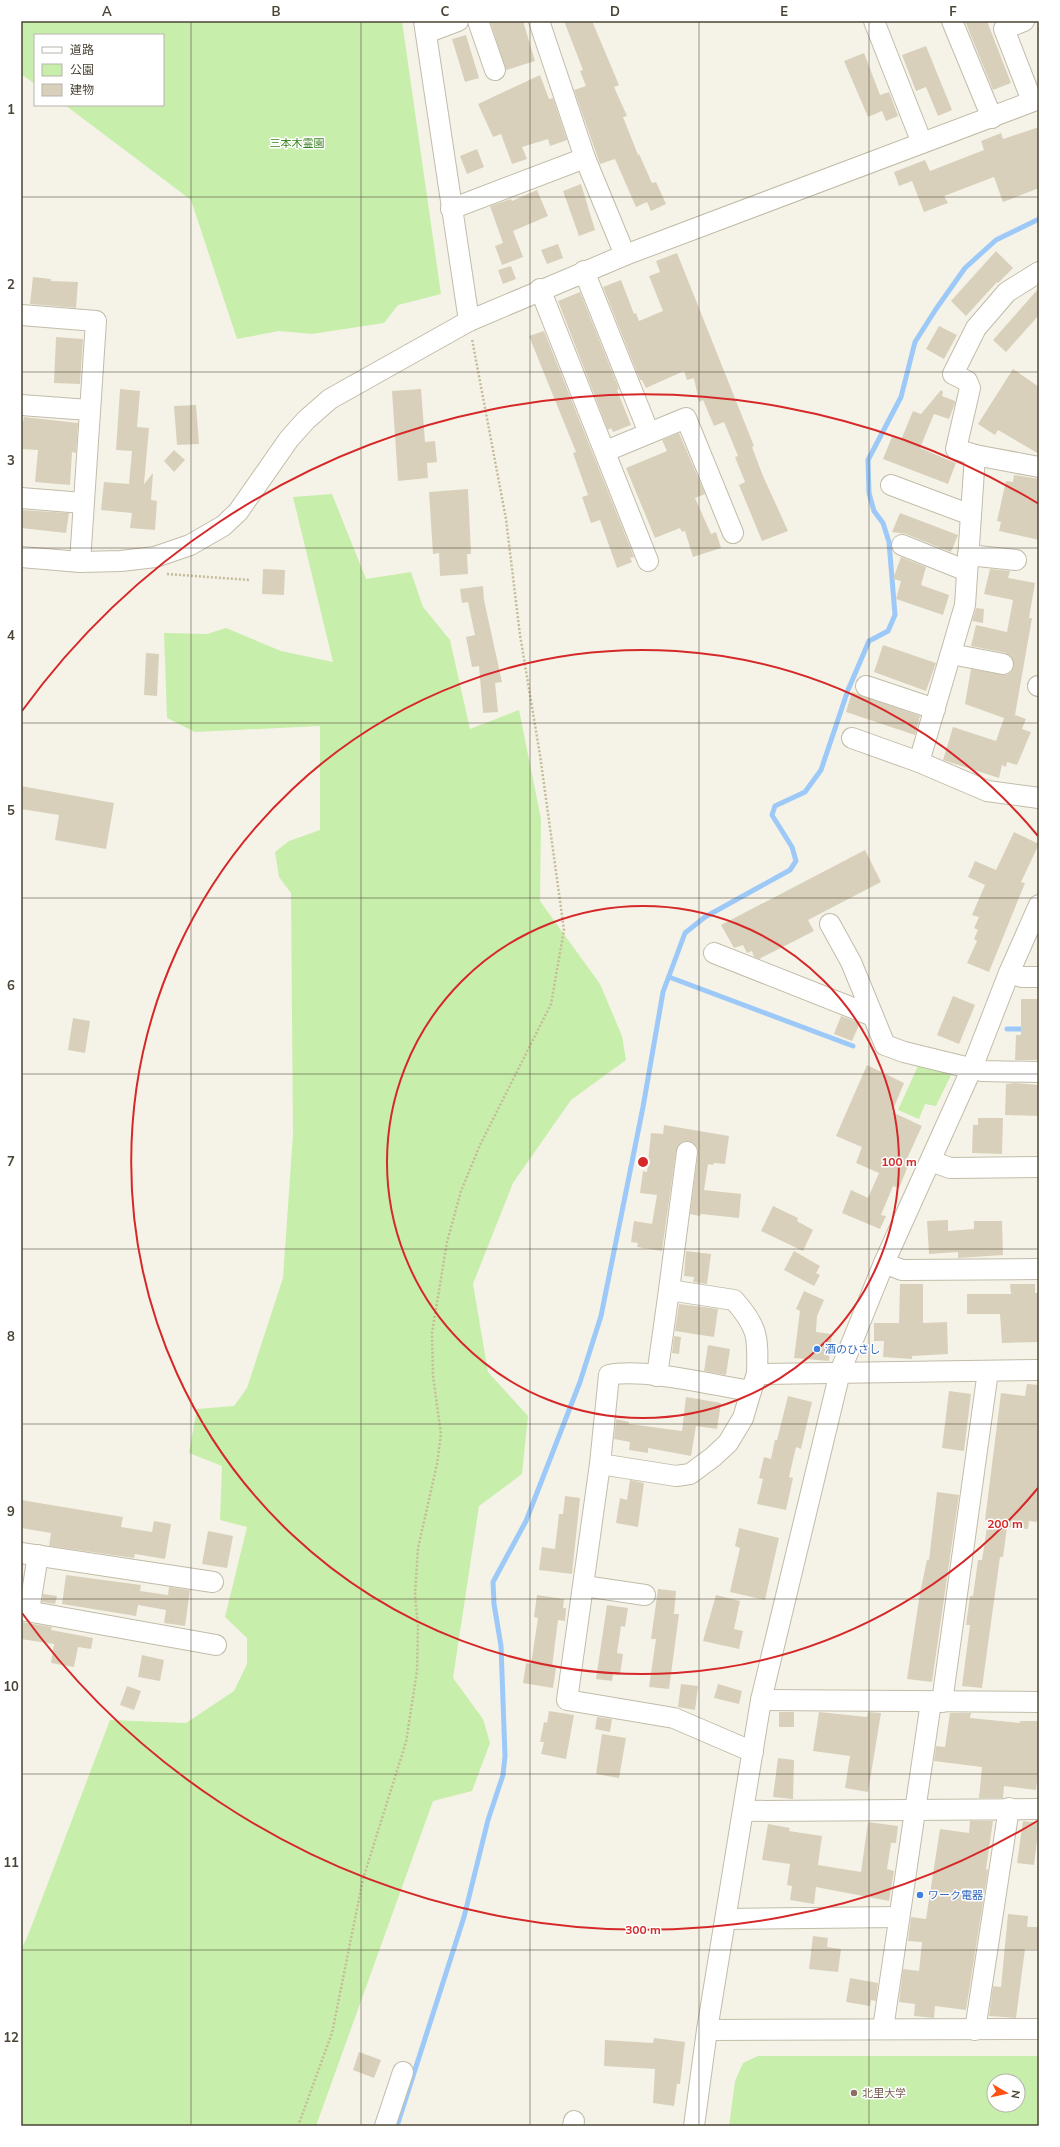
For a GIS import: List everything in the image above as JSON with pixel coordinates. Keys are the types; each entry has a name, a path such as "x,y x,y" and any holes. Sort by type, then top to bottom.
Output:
{"street":[{"path":"458,21 425,27 451,209 469,321"},
{"path":"478,21 495,70"},
{"path":"539,21 585,158 625,255"},
{"path":"874,21 922,143"},
{"path":"952,21 992,118"},
{"path":"21,557 80,562 121,561 155,556 190,544 223,526 238,512 302,425 324,404 352,386 469,321 584,271 992,118 1035,100 1004,29 1024,21"},
{"path":"451,209 585,158"},
{"path":"584,271 649,433"},
{"path":"1039,272 1007,292 976,328 953,374 967,381 970,388 956,449 975,455 1039,468"},
{"path":"540,289 606,451 648,561"},
{"path":"21,315 96,320 80,562"},
{"path":"21,405 89,410"},
{"path":"606,451 686,418 733,533"},
{"path":"919,762 965,606 975,455"},
{"path":"891,485 971,516"},
{"path":"21,498 83,503"},
{"path":"902,545 968,563 1016,560"},
{"path":"951,654 1003,664"},
{"path":"866,686 935,709"},
{"path":"852,738 919,762 987,791 1039,798"},
{"path":"694,2126 707,2030 761,1700 840,1372 884,1263 972,1068 1009,973 1039,905"},
{"path":"830,924 851,962 885,1045 904,1052 982,1071 1039,1072"},
{"path":"714,952 873,1016"},
{"path":"1009,973 1022,977 1039,977"},
{"path":"657,1376 687,1152"},
{"path":"931,1161 950,1168 1039,1167"},
{"path":"884,1263 902,1270 1039,1268"},
{"path":"600,1464 676,1476 690,1474 713,1457 728,1442 743,1418 754,1383 758,1340 752,1322 734,1300 669,1290"},
{"path":"752,1752 674,1718 567,1700 600,1464 609,1375 622,1373 754,1383 840,1372 1039,1370"},
{"path":"883,2029 915,1808 936,1702 988,1371"},
{"path":"213,1582 30,1554 25,1611 216,1645"},
{"path":"584,1586 645,1595"},
{"path":"761,1700 1039,1702"},
{"path":"744,1810 915,1808 1039,1809"},
{"path":"975,2030 1009,1808"},
{"path":"726,1919 899,1917"},
{"path":"707,2030 1039,2029"},
{"path":"385,2126 402,2072"}],"path":[{"path":"298,2126 332,2033 363,1879 406,1742 417,1671 418,1627 415,1595 418,1548 437,1464 441,1434 433,1376 432,1333 446,1242 461,1191 480,1145 551,1004 564,930 540,755 520,635 506,519 469,321"},
{"path":"163,573 250,580"}],"green space":[{"name":"三本木霊園","path":"21,21 402,21 441,294 398,305 384,323 312,334 279,331 237,339 191,200 66,106 164,106 164,34 34,34 34,83 21,74"},
{"path":"332,494 366,579 411,572 423,607 450,640 470,729 519,710 541,819 540,901 600,984 622,1036 626,1060 571,1100 513,1183 473,1284 488,1372 528,1416 522,1474 479,1506 453,1678 483,1719 490,1743 472,1791 433,1801 316,2126 21,2126 21,1949 27,1938 110,1720 186,1723 234,1691 247,1664 247,1638 225,1617 247,1527 220,1520 222,1466 189,1453 197,1409 234,1406 247,1388 283,1278 293,1134 291,893 279,877 275,852 289,841 320,830 320,726 195,732 167,718 164,633 207,634 226,628 281,651 333,662 293,497"},
{"path":"918,1066 952,1073 936,1106 925,1104 919,1119 898,1110"},
{"name":"北里大学","path":"758,2056 1039,2056 1039,2126 729,2126 735,2081 743,2063"}],"building":[{"path":"490,21 523,21 535,61 506,70"},
{"path":"564,21 592,21 619,85 614,87 627,116 623,117 638,155 639,154 652,183 656,182 666,204 651,211 647,202 636,207 615,159 600,164 574,90 586,86 580,71 583,70"},
{"path":"965,21 987,21 1011,83 993,90"},
{"path":"466,35 479,78 465,82 452,39"},
{"path":"926,46 952,110 938,116 926,87 916,91 902,55"},
{"path":"864,53 880,95 889,92 898,116 886,121 882,111 868,117 844,61"},
{"path":"540,75 549,99 553,98 567,140 550,146 548,139 522,147 527,159 512,164 501,134 493,137 478,104"},
{"path":"1039,127 1039,188 1003,202 994,177 944,196 948,203 924,212 912,181 899,186 894,172 925,160 930,171 984,150 981,141 1001,133 1003,139"},
{"path":"477,149 484,167 467,174 460,156"},
{"path":"581,184 595,230 579,236 563,191"},
{"path":"537,190 548,216 513,231 523,257 502,265 495,246 503,243 490,206 511,199 512,201"},
{"path":"558,244 563,258 547,264 541,250"},
{"path":"996,251 1013,268 998,283 997,282 966,316 951,301"},
{"path":"677,253 754,446 752,447 763,476 788,531 762,541 739,485 745,482 735,457 738,456 724,422 714,426 703,400 699,402 694,378 687,380 684,371 646,388 642,380 640,380 603,287 621,280 634,314 636,313 639,321 663,311 649,276 660,272 656,261"},
{"path":"511,266 516,279 503,284 498,270"},
{"path":"33,277 51,279 51,281 78,282 76,308 30,304"},
{"path":"1039,288 1039,315 1006,352 993,340"},
{"path":"580,292 619,389 617,390 631,425 613,432 611,428 608,430 558,301"},
{"path":"939,326 957,335 944,359 926,349"},
{"path":"544,331 634,557 630,558 632,562 617,568 600,520 591,523 582,497 588,495 573,453 576,452 529,336"},
{"path":"56,337 83,339 80,384 54,383"},
{"path":"1013,369 1039,387 1039,454 998,430 995,435 978,424"},
{"path":"120,389 140,391 137,427 149,428 144,484 153,473 151,500 157,501 155,530 130,528 132,513 101,510 104,482 129,484 132,451 116,450"},
{"path":"421,389 425,442 435,441 437,462 427,463 428,478 398,481 392,391"},
{"path":"941,390 943,392 942,396 955,401 955,403 949,419 934,414 920,448 956,463 948,484 883,459 892,437 901,440 913,411 921,414"},
{"path":"196,405 199,444 177,445 174,406"},
{"path":"24,417 78,423 76,453 72,452 70,485 35,482 38,450 21,449 21,422 23,422"},
{"path":"679,433 705,494 695,498 711,534 716,532 721,548 693,557 685,531 682,532 680,528 655,538 626,468 667,451 662,440"},
{"path":"174,450 185,460 174,472 164,461"},
{"path":"1014,475 1039,479 1039,540 999,531 1001,522 997,521 1006,481 1013,482"},
{"path":"468,489 471,554 467,554 468,574 440,576 439,553 433,554 429,492"},
{"path":"21,510 69,513 66,533 21,528"},
{"path":"900,513 958,535 951,552 906,534 892,532"},
{"path":"901,557 926,567 921,585 949,595 943,615 896,599 901,581 893,579"},
{"path":"263,569 285,570 284,595 262,594"},
{"path":"990,569 1010,571 1008,578 1035,583 1029,618 1032,618 1015,715 1026,719 1022,729 1031,732 1017,765 1007,762 1006,767 1002,765 999,778 943,760 953,727 996,741 1004,718 965,704 971,669 1006,675 1011,672 1014,666 1011,656 1006,653 971,646 976,625 1007,632 1013,600 984,594"},
{"path":"483,586 484,600 502,682 495,683 498,712 483,713 479,666 472,667 466,637 475,635 468,602 462,603 460,589"},
{"path":"976,608 984,609 983,623 972,621"},
{"path":"883,645 936,663 926,691 874,672"},
{"path":"146,653 159,654 157,696 144,695"},
{"path":"852,692 920,716 915,735 846,712"},
{"path":"21,786 114,803 106,849 55,840 59,815 21,809"},
{"path":"1014,832 1039,844 1021,882 1025,883 989,972 967,963 977,941 974,939 978,930 974,928 979,917 972,915 985,885 968,877 975,861 996,870"},
{"path":"865,850 881,882 808,920 814,931 759,959 754,957 752,951 747,953 743,945 734,948 721,925"},
{"path":"953,996 975,1005 959,1044 937,1035"},
{"path":"1021,999 1039,999 1038,1060 1015,1060 1016,1035 1021,1035"},
{"path":"841,1016 860,1023 852,1041 834,1034"},
{"path":"73,1018 90,1021 85,1053 68,1050"},
{"path":"867,1065 904,1083 892,1112 922,1126 904,1165 908,1166 899,1188 893,1186 881,1215 886,1216 880,1229 842,1213 851,1190 868,1198 879,1173 856,1163 862,1147 836,1136"},
{"path":"1015,1083 1039,1085 1039,1116 1005,1115 1006,1084"},
{"path":"978,1118 1003,1118 1002,1154 972,1153 973,1125 978,1125"},
{"path":"664,1125 729,1136 725,1164 708,1164 704,1190 741,1194 739,1218 690,1214 698,1153 697,1147 694,1143 688,1141 682,1142 676,1151 662,1251 637,1247 638,1243 631,1242 634,1221 652,1224 657,1195 640,1193 643,1171 647,1172 651,1133 663,1134"},
{"path":"773,1206 798,1218 797,1221 813,1230 803,1251 761,1231"},
{"path":"948,1220 948,1231 974,1229 974,1221 1002,1221 1003,1255 958,1258 958,1252 929,1254 927,1221"},
{"path":"686,1251 711,1254 707,1284 693,1282 694,1277 684,1276"},
{"path":"794,1251 820,1266 816,1273 820,1275 814,1286 784,1270"},
{"path":"900,1284 923,1284 923,1323 947,1322 948,1354 912,1356 912,1359 883,1357 884,1341 874,1341 874,1323 899,1323"},
{"path":"1010,1284 1035,1284 1035,1293 1039,1293 1039,1342 1002,1343 1000,1314 967,1314 967,1294 1011,1294"},
{"path":"804,1291 824,1300 817,1316 816,1332 832,1334 829,1361 794,1358 800,1311 796,1309"},
{"path":"679,1304 718,1309 714,1337 675,1331"},
{"path":"674,1336 681,1337 679,1354 672,1353"},
{"path":"708,1345 730,1349 726,1375 704,1371"},
{"path":"1027,1384 1039,1385 1039,1508 1037,1522 1029,1521 1028,1529 1007,1527 1003,1557 1000,1557 982,1688 962,1686 970,1625 966,1625 970,1596 973,1596 978,1560 982,1560 988,1521 985,1520 1001,1393 1025,1396"},
{"path":"949,1391 971,1394 964,1451 942,1448"},
{"path":"788,1396 812,1402 801,1449 796,1447 789,1477 793,1478 786,1510 757,1504 763,1479 759,1478 764,1457 771,1459"},
{"path":"686,1397 721,1403 717,1429 696,1426 691,1456 648,1448 648,1453 629,1450 630,1442 614,1439 616,1419 629,1422 629,1424 682,1431"},
{"path":"630,1480 644,1483 638,1527 616,1523 620,1498 627,1500"},
{"path":"937,1492 959,1495 932,1682 907,1679 920,1593 927,1560 929,1560"},
{"path":"565,1496 580,1498 572,1574 539,1570 542,1547 555,1549 559,1514 563,1514"},
{"path":"21,1500 123,1517 121,1527 152,1532 154,1521 171,1524 165,1559 135,1554 134,1558 49,1546 51,1533 21,1528"},
{"path":"739,1528 779,1538 765,1600 730,1592 740,1548 735,1546"},
{"path":"208,1531 233,1536 227,1568 202,1564"},
{"path":"66,1575 141,1585 140,1591 168,1595 169,1587 190,1590 185,1626 164,1623 166,1610 138,1605 136,1616 62,1604"},
{"path":"658,1589 676,1591 674,1614 679,1614 669,1689 649,1687 656,1639 651,1639"},
{"path":"43,1594 57,1596 55,1604 42,1602"},
{"path":"537,1595 564,1599 563,1608 566,1608 565,1621 558,1620 552,1667 556,1668 553,1688 523,1683 526,1663 531,1664 538,1618 534,1617"},
{"path":"716,1595 740,1601 734,1629 743,1631 739,1649 703,1641"},
{"path":"607,1605 628,1608 625,1627 621,1626 617,1653 623,1654 620,1675 613,1674 612,1681 596,1679"},
{"path":"21,1622 52,1627 51,1630 93,1638 91,1649 78,1647 74,1667 51,1663 54,1644 21,1639"},
{"path":"142,1655 164,1660 160,1681 138,1677"},
{"path":"681,1684 698,1686 695,1710 678,1707"},
{"path":"718,1684 742,1691 739,1704 714,1698"},
{"path":"127,1686 141,1691 134,1710 120,1705"},
{"path":"549,1711 574,1715 566,1759 541,1754 544,1742 540,1742 544,1722 547,1723"},
{"path":"779,1712 794,1712 794,1727 779,1727"},
{"path":"819,1712 867,1717 868,1712 881,1713 868,1792 845,1788 850,1756 813,1751"},
{"path":"950,1713 971,1713 970,1718 1020,1723 1020,1721 1039,1721 1039,1767 1036,1790 1004,1786 1003,1798 979,1798 982,1767 934,1761 936,1746 945,1747"},
{"path":"597,1717 612,1719 610,1732 595,1729"},
{"path":"602,1734 626,1738 619,1778 596,1774"},
{"path":"778,1758 794,1760 793,1799 773,1797"},
{"path":"970,1821 993,1821 986,1869 988,1870 966,2010 935,2006 934,2018 914,2016 915,2004 899,2002 903,1969 919,1971 922,1942 908,1941 911,1917 926,1919 940,1829 969,1833"},
{"path":"1023,1821 1039,1823 1034,1865 1017,1863"},
{"path":"868,1822 898,1826 896,1843 891,1843 887,1869 894,1871 889,1901 816,1887 814,1904 790,1900 792,1886 787,1885 790,1864 762,1860 768,1824 790,1828 789,1831 822,1836 818,1865 861,1872"},
{"path":"1008,1914 1028,1916 1027,1927 1039,1927 1039,1949 1025,1949 1016,2018 989,2016 993,1986 1001,1987"},
{"path":"813,1936 828,1938 827,1947 841,1949 838,1972 809,1969"},
{"path":"850,1978 878,1983 876,2001 871,2000 870,2006 846,2002"},
{"path":"654,2038 685,2042 680,2084 677,2084 674,2106 653,2103 655,2069 604,2066 605,2040 653,2043"},
{"path":"359,2052 381,2060 374,2078 353,2070"}],"waterway":[{"path":"397,2126 464,1917 488,1820 503,1775 505,1756 501,1646 494,1604 493,1582 526,1521 580,1382 601,1316 643,1107 663,992 685,933 705,917 790,870 796,861 792,847 772,815 775,806 805,792 821,770 848,690 869,641 888,631 895,615 889,542 883,523 874,511 869,493 868,460 901,397 915,342 965,268 996,240 1039,219"},
{"path":"669,977 853,1046"},
{"path":"1007,1029 1039,1029"}],"place":[{"name":"酒のひさし","path":"817,1349"},
{"name":"ワーク電器","path":"920,1895"},
{"name":"北里大学","path":"854,2093"}]}
